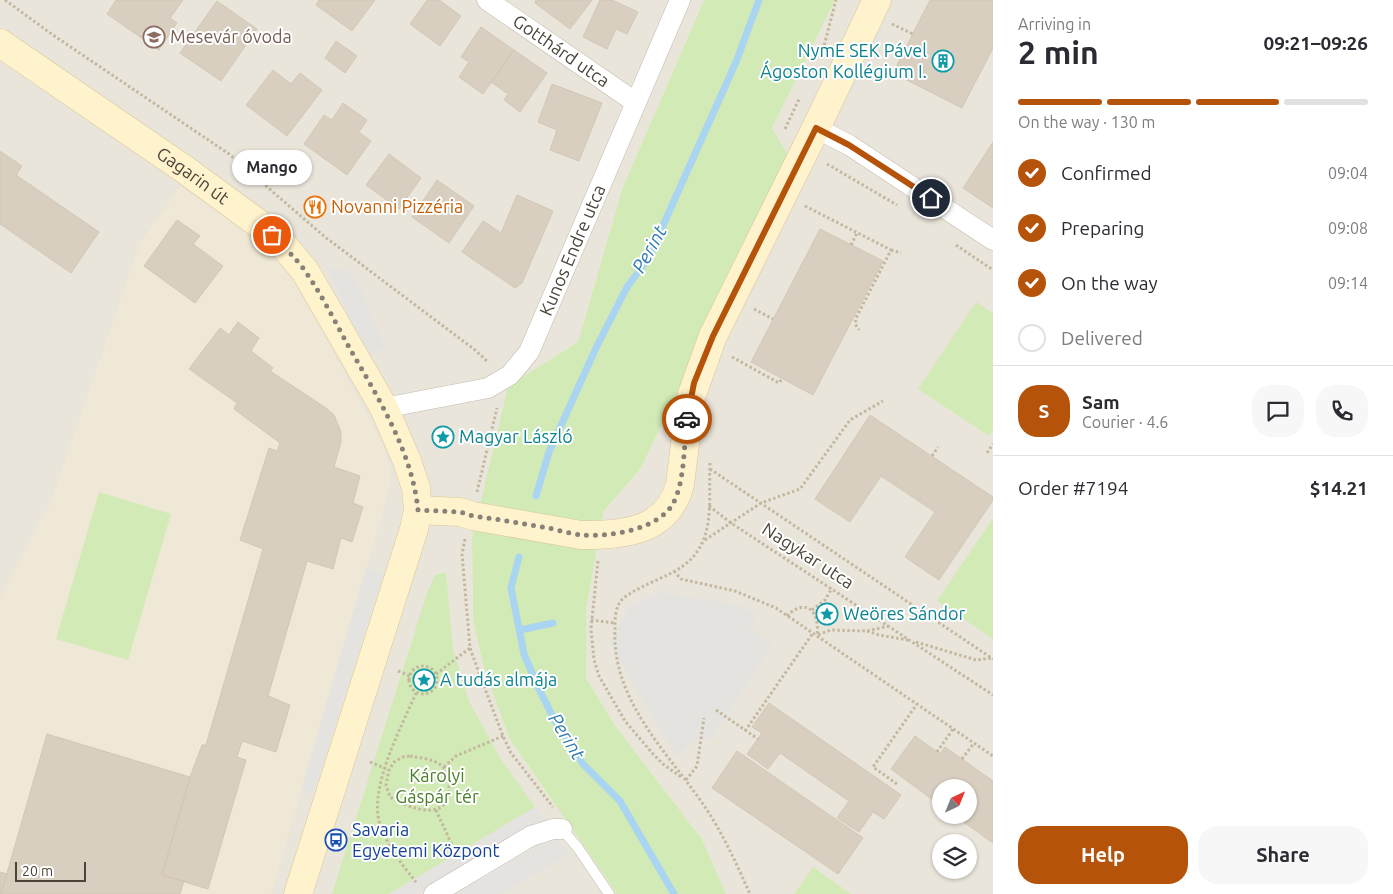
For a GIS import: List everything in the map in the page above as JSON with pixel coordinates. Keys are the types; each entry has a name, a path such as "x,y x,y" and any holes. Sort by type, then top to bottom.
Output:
{"street":[{"name":"Gotthárd utca","path":"487,0 635,102"},
{"name":"Kunos Endre utca","path":"384,408 488,388 510,375 529,352 680,0"},
{"path":"298,894 414,529 418,510 460,512 498,520 591,534 624,532 643,527 657,520 673,504 680,484 691,397 702,362 877,0"},
{"name":"Gagarin út","path":"0,43 192,174 259,224 284,246 305,271 384,408 410,470 416,488 418,510"},
{"path":"816,128 849,145 993,240"},
{"path":"434,894 531,836 553,829 562,829"}],"lane":[{"path":"562,829 578,848 609,894"}],"path":[{"path":"820,57 836,0"},
{"path":"902,29 913,34"},
{"path":"822,170 826,163 903,209"},
{"path":"800,214 808,199"},
{"path":"804,206 901,254"},
{"path":"851,245 857,233"},
{"path":"950,240 993,270"},
{"path":"859,330 855,324 856,318 891,250"},
{"path":"751,315 758,301"},
{"path":"754,310 773,319"},
{"path":"729,365 736,350"},
{"path":"732,357 780,383 782,379"},
{"path":"704,541 761,503 800,490 850,420 883,401"},
{"path":"987,453 993,444"},
{"path":"932,456 938,447"},
{"path":"711,461 707,534 704,541 696,555 674,571 625,597 618,606 614,633 618,662 624,684 634,707 652,736 686,780 716,825 750,894"},
{"path":"710,469 993,658"},
{"name":"Nagykar utca","path":"709,506 731,523 993,695"},
{"path":"591,534 591,630 596,669 616,708 653,754 663,764 686,780"},
{"path":"465,540 462,554 470,648 511,753 562,819 562,829"},
{"path":"674,571 680,579 748,596 763,602 815,634 993,756"},
{"path":"812,610 825,600 832,588"},
{"path":"745,731 815,634 817,620 812,610 804,607 795,610 787,616"},
{"path":"592,620 615,623"},
{"path":"815,634 831,630 867,631 890,626"},
{"path":"867,631 879,635 911,640 976,660 993,658"},
{"path":"436,674 470,648"},
{"path":"422,666 430,668 436,674 438,682 435,689 428,694 416,693 410,684 410,676 415,669 422,666"},
{"path":"398,671 410,676"},
{"path":"416,693 384,767 378,811 380,823 398,859 416,883"},
{"path":"897,784 872,767 917,704"},
{"path":"716,710 758,740"},
{"path":"686,780 697,766 704,718"},
{"path":"937,752 953,729"},
{"path":"444,767 456,756 503,736"},
{"path":"962,759 974,743"},
{"path":"410,756 432,761 444,767 448,774 449,794 443,806 436,810 427,810 403,806 390,798 386,785 389,770 394,762 403,757 410,756"},
{"path":"370,762 389,770"},
{"path":"436,810 452,845"}],"shaded area":[{"path":"0,0 704,0 622,189 578,342 508,386 472,538 473,621 484,668 509,738 616,894 0,894"},
{"path":"835,0 993,0 993,894 726,894 702,839 616,727 586,678 586,610 604,511 641,468 789,157 772,128"},
{"path":"874,25 883,29 852,94 842,90"},
{"path":"181,186 265,246 295,282 385,449 391,477 387,497 271,894 0,894 0,597 51,502 140,243","holes":["238,322 251,351 272,368 270,371 334,415 341,432 341,442 334,467 360,476 353,503 363,507 352,542 341,538 333,568 307,561 268,696 289,705 276,751 242,741 237,757 246,760 207,889 162,875 190,777 202,745 206,745 263,549 240,540 270,449 277,451 280,443 234,409 237,403 189,369 220,328 229,335"]},
{"path":"326,267 346,269 362,290 385,346 369,357"},
{"path":"366,568 383,574 313,794 301,790"},
{"path":"659,592 738,605 751,611 757,615 751,625 751,629 772,645 711,740 702,739 691,743 676,757 610,644 628,607"},
{"path":"535,807 545,820 417,894 389,894"},
{"path":"555,835 570,854 502,894 454,894"}],"green space":[{"path":"704,0 835,0 772,128 789,157 641,468 604,511 586,610 586,678 616,727 702,839 726,894 616,894 509,738 484,668 473,621 472,538 508,386 578,342 622,189"},
{"path":"976,302 993,313 993,429 989,436 918,389"},
{"path":"99,492 171,514 128,660 56,639"},
{"path":"993,518 993,639 937,601"},
{"name":"Károlyi Gáspár tér","path":"446,572 453,650 470,703 499,756 535,807 389,894 332,894 427,593 435,575"},
{"path":"813,867 851,894 794,894"}],"building":[{"name":"Mesevár óvoda","path":"116,0 183,0 170,18 177,23 159,50 107,14"},
{"path":"319,0 375,0 352,31 316,5"},
{"path":"427,0 439,0 461,16 440,46 410,24"},
{"path":"536,0 592,0 570,29 535,3"},
{"path":"600,0 612,0 638,12 627,34 616,29 607,49 583,37"},
{"name":"NymE SEK Pável Ágoston Kollégium I.","path":"930,0 993,0 993,48 962,108 893,73"},
{"path":"217,1 257,29 221,81 180,53"},
{"path":"481,27 514,50 483,94 459,77 469,62 461,57"},
{"path":"336,41 357,56 345,73 325,58"},
{"path":"514,50 547,73 520,112 504,100 508,94 491,82"},
{"path":"273,70 291,84 300,73 322,90 287,136 246,105"},
{"path":"552,84 602,103 579,161 550,150 557,130 538,122"},
{"path":"343,103 367,120 359,132 371,141 347,175 304,144 324,115 332,120"},
{"path":"993,142 993,208 963,188"},
{"path":"0,151 22,166 16,175 99,232 71,273 0,224"},
{"path":"389,154 421,178 399,209 366,185"},
{"path":"437,180 474,206 449,243 412,217"},
{"path":"517,195 553,211 522,283 515,288 462,252 483,221 501,233"},
{"path":"177,220 200,236 193,244 223,266 195,303 144,266"},
{"path":"820,229 883,261 813,395 751,362"},
{"path":"238,322 259,338 251,351 273,368 270,371 334,415 341,432 341,442 334,467 360,476 353,503 363,507 352,542 341,538 333,569 307,561 268,696 290,705 276,752 242,741 237,757 246,760 208,889 162,875 190,777 202,745 206,745 263,549 240,540 269,448 277,451 280,443 234,409 237,403 189,369 220,328 229,335"},
{"path":"870,415 993,497 993,500 939,580 905,557 935,512 881,476 850,522 815,499"},
{"path":"769,703 901,795 884,819 873,812 859,832 837,818 849,801 780,753 768,769 747,754 762,733 752,727"},
{"path":"47,734 190,777 162,875 184,881 180,894 1,894"},
{"path":"915,736 940,754 945,747 993,781 993,843 967,824 978,824 978,779 932,779 932,799 891,769"},
{"path":"737,751 863,838 838,874 712,788"},
{"path":"0,872 7,874 1,894 0,894"}],"waterway":[{"name":"Perint","path":"536,496 549,452 596,348 627,287 648,259 736,62 759,0"},
{"name":"Perint","path":"519,557 511,588 524,654 539,689 554,719 583,764 620,801 674,894"},
{"path":"520,630 553,623"}],"way so far":[{"path":"272,235 305,271 384,408 407,461 416,488 418,510 460,512 473,516 581,534 595,535 624,532 643,527 664,515 673,504 680,484 687,419"}],"place":[{"name":"Mesevár óvoda","path":"154,37"},
{"name":"NymE SEK Pável Ágoston Kollégium I.","path":"943,61"},
{"name":"Novanni Pizzéria","path":"315,207"},
{"name":"Mango","path":"272,235"},
{"name":"Magyar László","path":"443,437"},
{"name":"Weöres Sándor","path":"827,614"},
{"name":"A tudás almája","path":"424,680"},
{"name":"Savaria Egyetemi Központ","path":"336,840"}],"route":[{"path":"687,419 694,383 713,336 816,128 849,145 931,198"}]}
